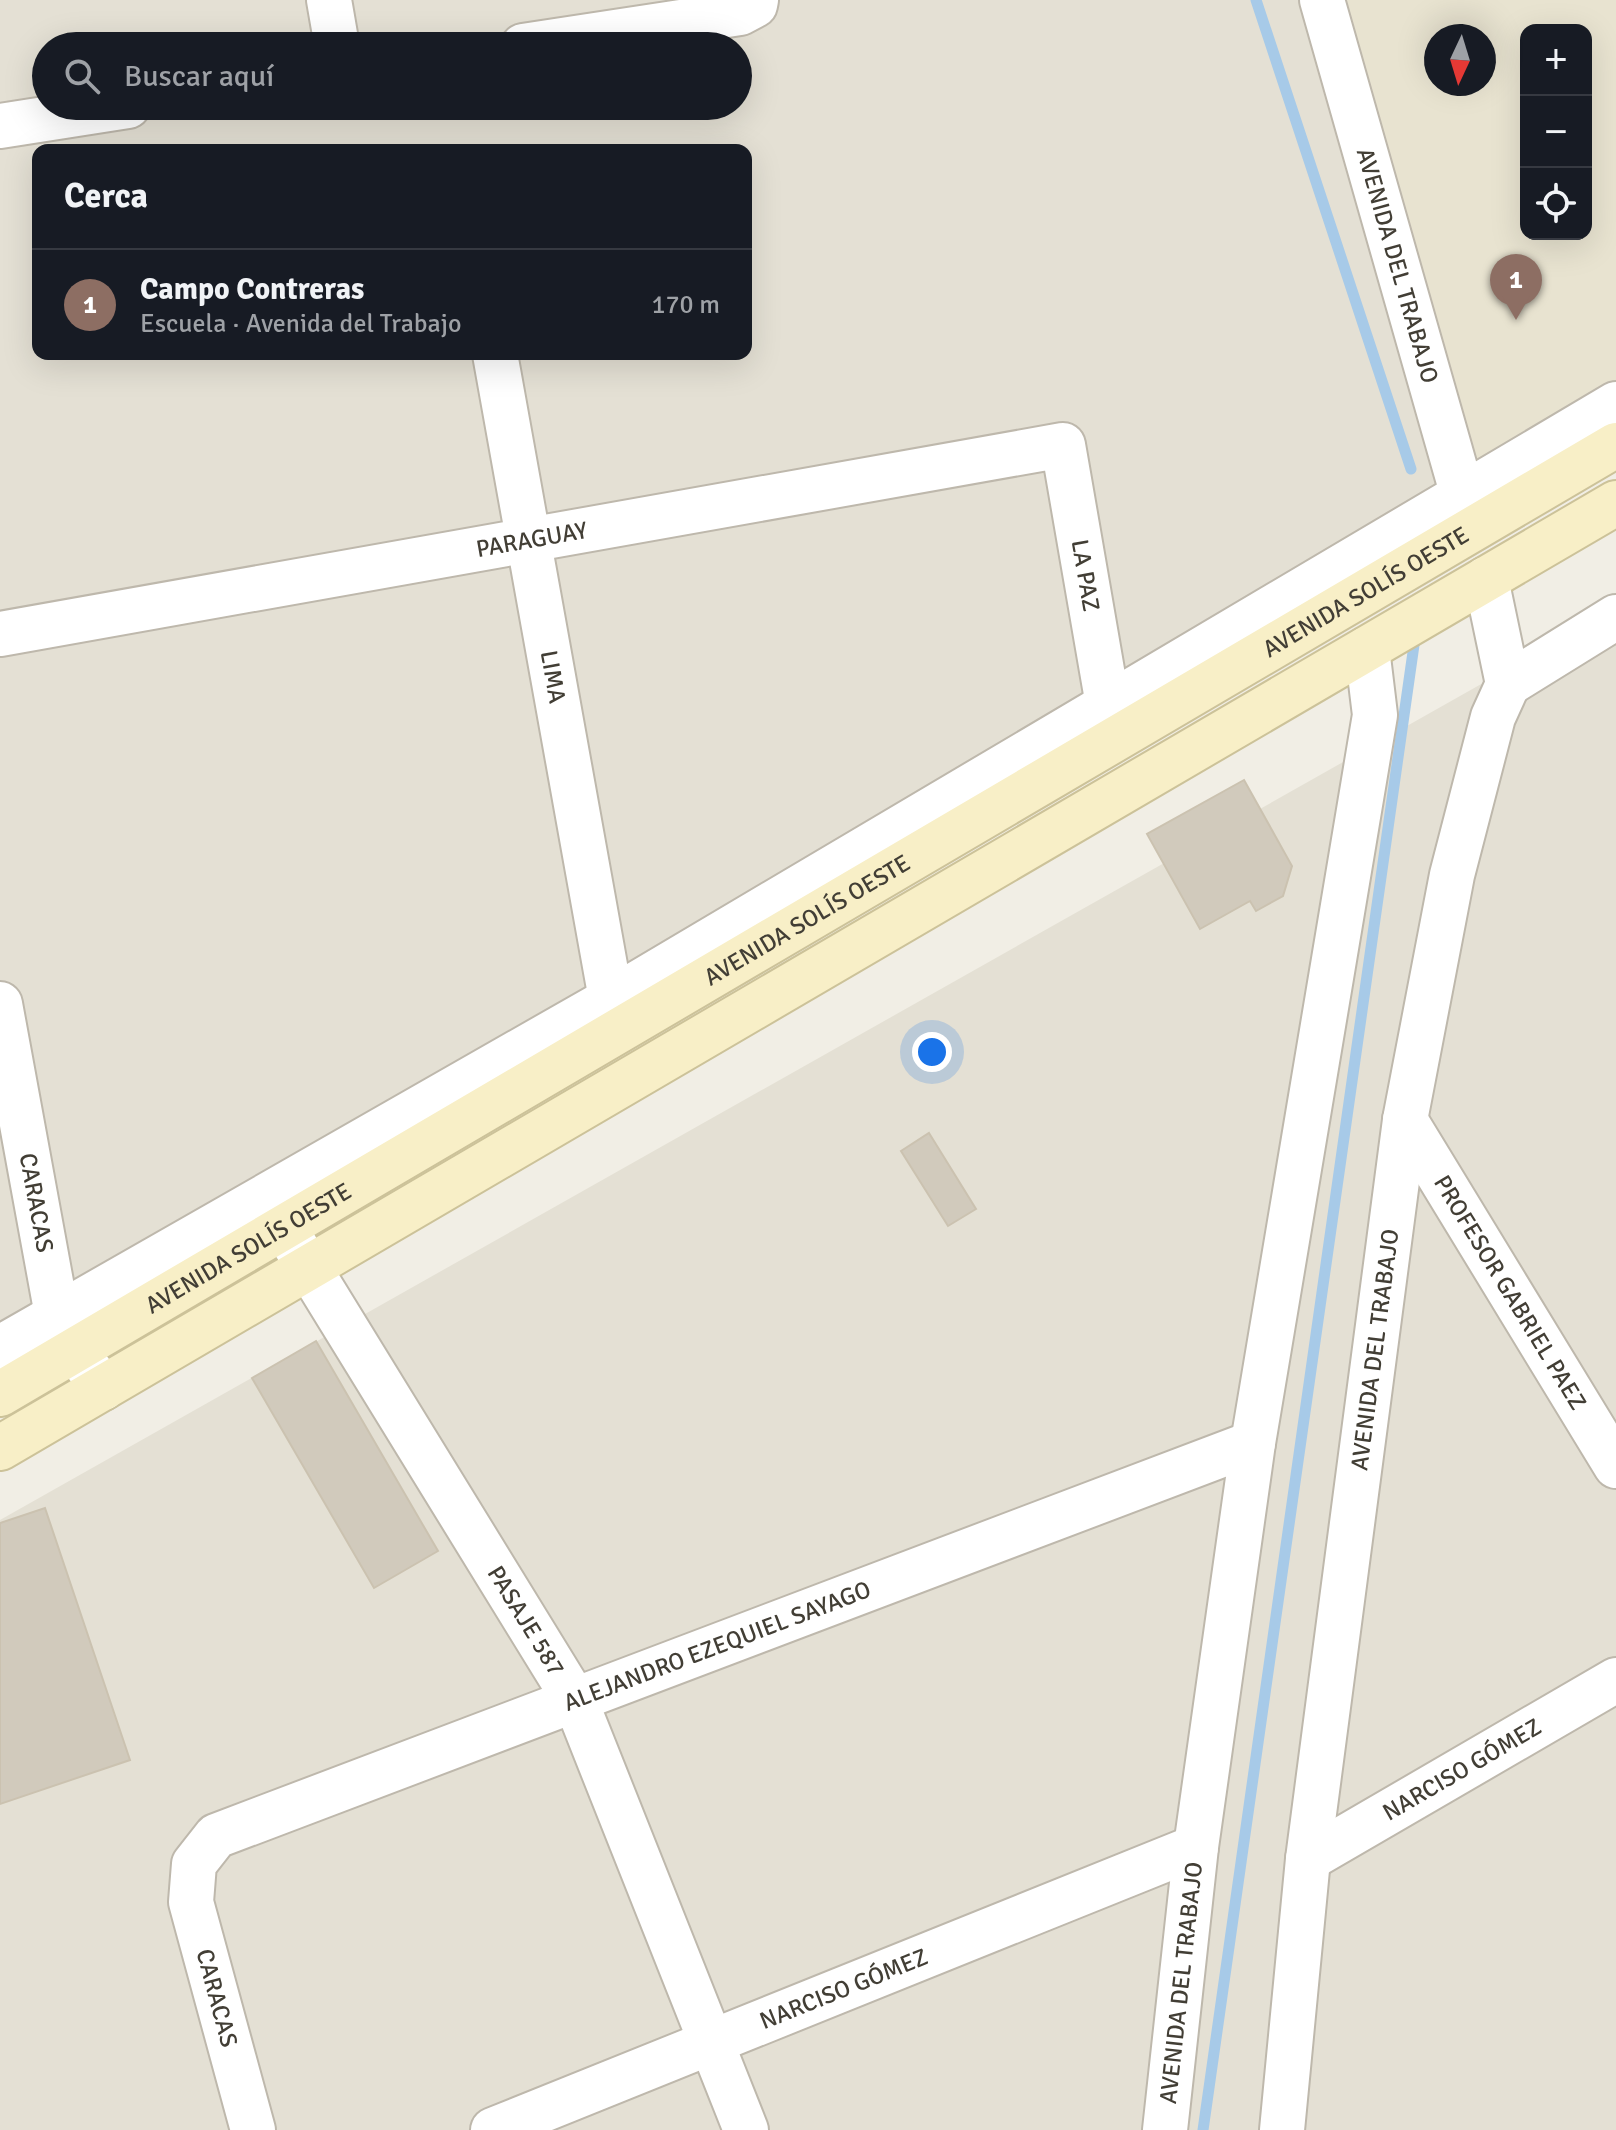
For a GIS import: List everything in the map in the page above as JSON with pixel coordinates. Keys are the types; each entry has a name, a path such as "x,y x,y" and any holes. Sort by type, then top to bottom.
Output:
{"main road":[{"name":"AVENIDA SOLÍS OESTE","path":"0,1394 66,1332 285,1229 1472,511 1616,445"},
{"name":"AVENIDA SOLÍS OESTE","path":"0,1448 1616,503"}],"street":[{"path":"329,0 335,32"},
{"path":"615,32 740,13 755,5 756,0"},
{"name":"AVENIDA DEL TRABAJO","path":"1322,0 1472,511"},
{"path":"0,126 38,120"},
{"name":"LIMA","path":"496,360 611,999"},
{"path":"0,1348 66,1332 611,999 1108,705 1472,511 1616,404"},
{"name":"PARAGUAY","path":"0,634 1063,445"},
{"name":"LA PAZ","path":"1063,445 1108,705"},
{"path":"1486,579 1508,684 1614,623"},
{"name":"AVENIDA DEL TRABAJO","path":"1165,2130 1196,1847 1253,1443 1375,715 1367,649"},
{"name":"AVENIDA DEL TRABAJO","path":"1282,2130 1308,1859 1405,1120 1452,875 1493,717 1508,684"},
{"name":"CARACAS","path":"0,1004 4,1055 66,1332 103,1388"},
{"name":"PROFESOR GABRIEL PAEZ","path":"1405,1120 1616,1466"},
{"name":"PASAJE 587","path":"285,1229 576,1702 746,2130"},
{"name":"ALEJANDRO EZEQUIEL SAYAGO","path":"194,1864 216,1836 576,1702 907,1571 1253,1443"},
{"name":"NARCISO GÓMEZ","path":"1308,1859 1616,1680"},
{"name":"NARCISO GÓMEZ","path":"493,2130 1196,1847"},
{"name":"CARACAS","path":"194,1864 191,1902 253,2130"}],"shaded area":[{"path":"0,0 1324,0 1466,529 0,1394"},
{"path":"1328,0 1616,0 1616,406 1463,496"},
{"path":"1616,608 1616,2130 0,2130 0,1520"}],"building":[{"path":"1244,780 1292,866 1283,896 1256,911 1250,901 1200,929 1147,834"},
{"path":"929,1133 976,1209 948,1226 901,1151"},
{"path":"316,1341 438,1551 374,1588 252,1378"},
{"path":"45,1508 130,1760 0,1804 0,1523"}],"waterway":[{"path":"1256,0 1411,469"},
{"path":"1203,2130 1414,645"}],"place":[{"name":"Campo Contreras","path":"1516,320"}]}
